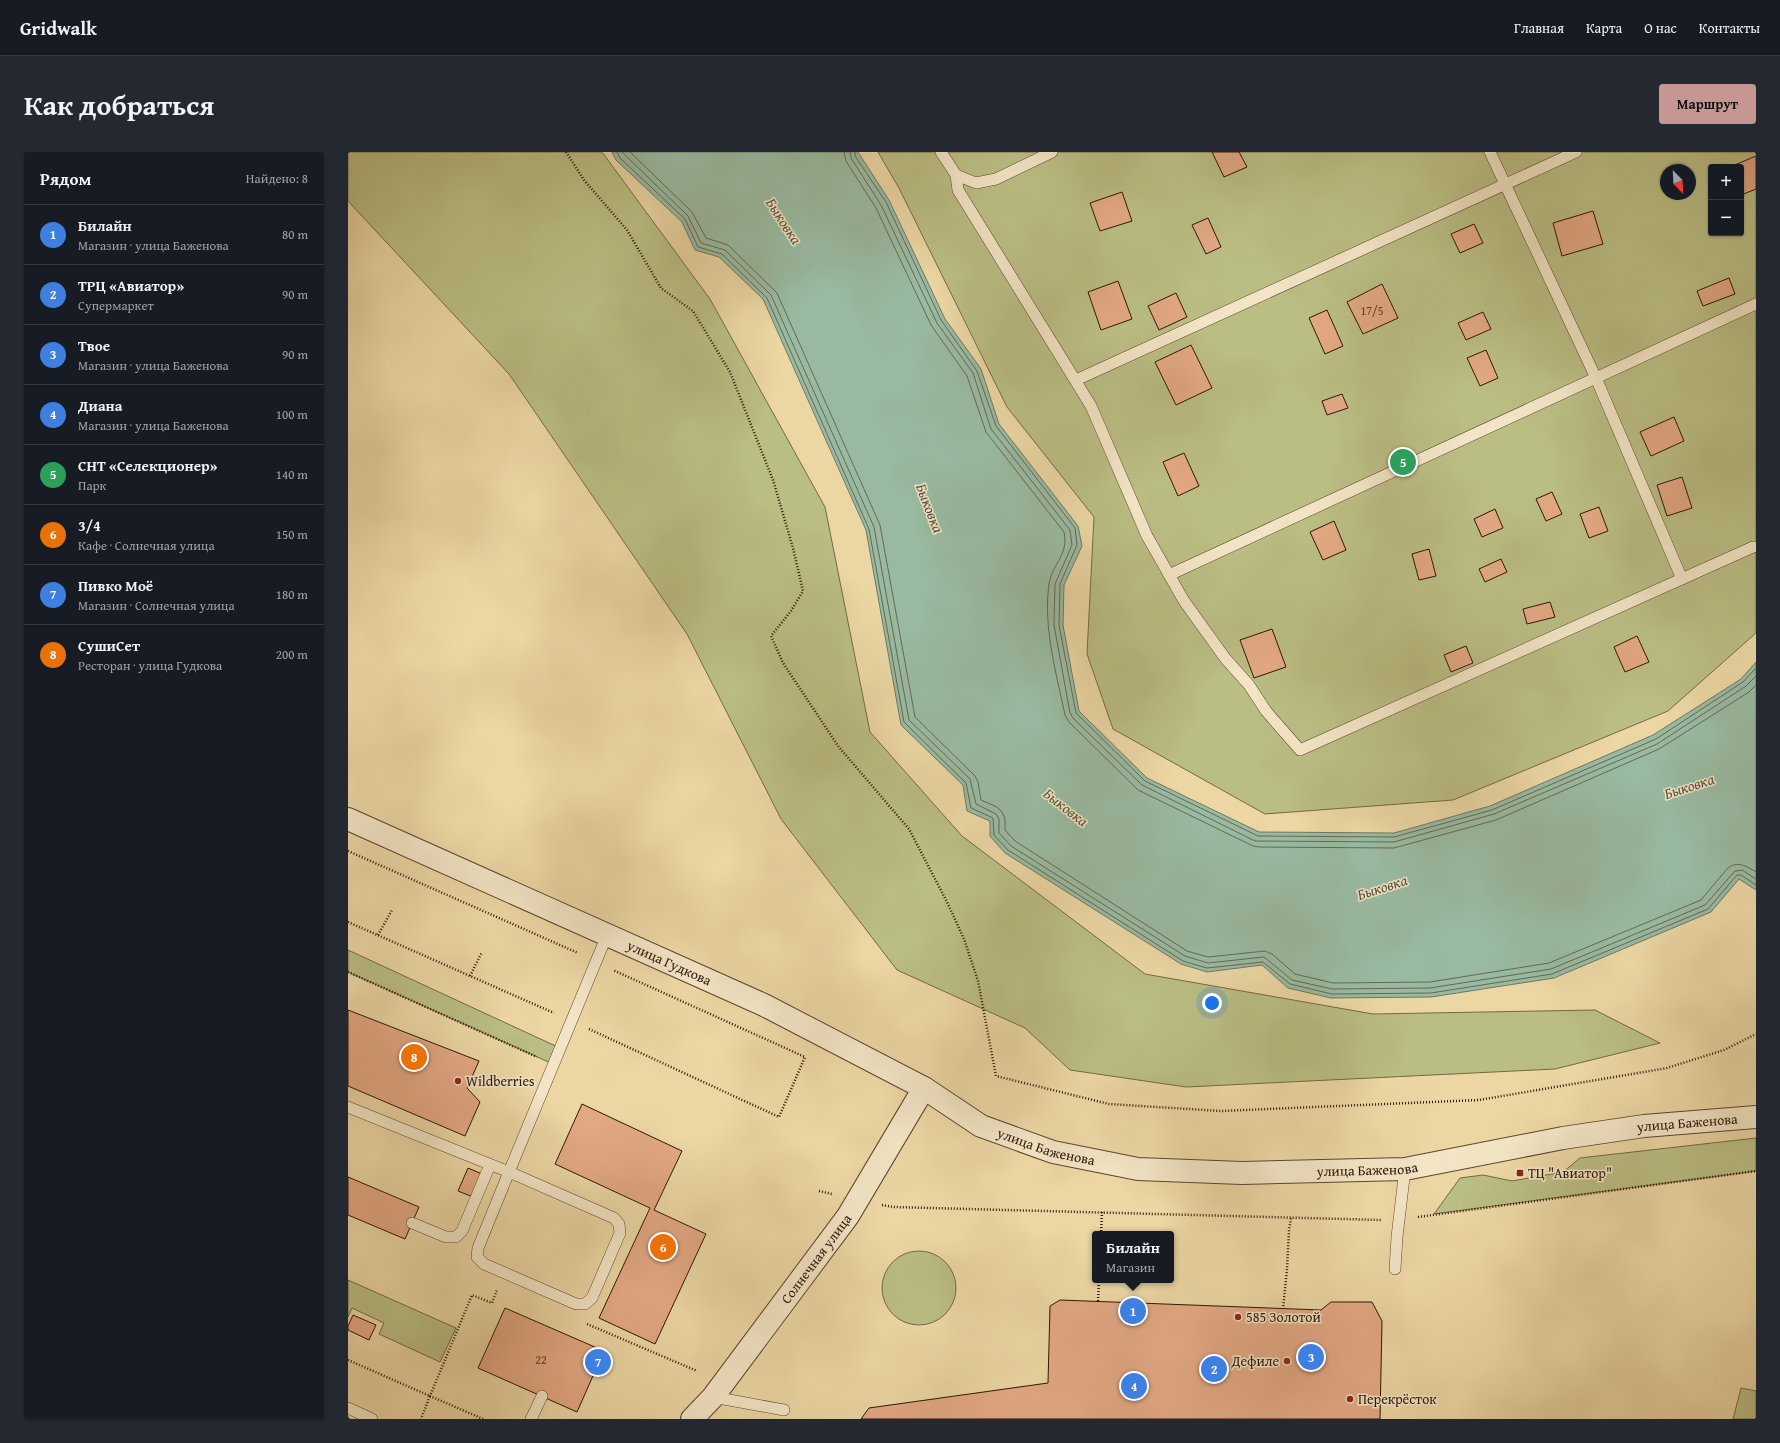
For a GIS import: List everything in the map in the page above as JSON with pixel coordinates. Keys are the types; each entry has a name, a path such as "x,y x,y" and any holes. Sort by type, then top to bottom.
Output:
{"street":[{"name":"улица Гудкова","path":"348,819 764,1005 924,1088 981,1126"},
{"name":"Солнечная улица","path":"692,1419 713,1398 858,1201 924,1088"},
{"name":"улица Баженова","path":"981,1126 1053,1152 1138,1169 1242,1173 1404,1169 1563,1138 1644,1126 1756,1117"}],"lane":[{"path":"941,152 956,175 958,190 1091,406 1147,536 1184,601 1225,658 1249,685 1266,711 1300,750 1753,547"},
{"path":"956,175 976,183 996,179 1052,152"},
{"path":"1490,152 1596,378 1682,579"},
{"path":"1076,380 1576,152"},
{"path":"1169,575 1756,304"},
{"path":"348,1107 490,1164 509,1172 614,1218 620,1224 620,1233 592,1298 585,1304 576,1304 504,1273 484,1264 477,1257 478,1248 509,1172 553,1064 607,935"},
{"path":"412,1223 446,1237 456,1237 462,1231 490,1164"},
{"path":"1396,1269 1397,1237 1404,1169"},
{"path":"531,1419 542,1396"},
{"path":"713,1398 784,1410"},
{"path":"348,1408 372,1419"}],"path":[{"path":"566,152 584,180 627,230 661,288 693,311 730,372 773,480 793,548 802,591 791,611 771,636 783,663 838,746 909,829 947,902 964,939 978,981 996,1076 1109,1104 1221,1111 1479,1100 1667,1068 1724,1050 1756,1034"},
{"path":"378,935 392,910"},
{"path":"470,976 482,952"},
{"path":"348,972 553,1064"},
{"path":"819,1190 858,1201 894,1207 1399,1220 1756,1171"},
{"path":"1101,1231 1102,1212"},
{"path":"1282,1309 1287,1270 1288,1230 1291,1218"},
{"path":"421,1419 472,1295 492,1303 504,1273"},
{"path":"1098,1301 1099,1283"},
{"path":"580,1320 697,1371"},
{"path":"348,1360 483,1419"}],"shaded area":[{"path":"348,152 602,152 710,299 825,507 870,732 962,836 1145,974 1373,1014 1595,1010 1660,1043 1555,1069 1186,1087 1070,1070 1025,1028 897,970 781,819 687,634 509,374 348,201"},
{"path":"878,152 1756,152 1756,633 1668,711 1453,800 1265,814 1113,729 1087,654 1094,517 1007,407 899,188"},
{"path":"348,950 560,1048 553,1064 348,972"},
{"path":"1756,1138 1756,1171 1434,1214 1460,1178 1483,1175 1512,1181 1563,1172 1580,1158"},
{"path":"919,1251 933,1254 945,1262 953,1274 956,1288 953,1302 945,1314 933,1322 919,1325 905,1322 893,1314 885,1302 882,1288 885,1274 893,1262 905,1254"},
{"path":"348,1280 456,1328 440,1362 379,1334 384,1323 352,1308 348,1317"},
{"path":"1741,1388 1756,1391 1756,1419 1733,1419"}],"water":[{"name":"Быковка","path":"612,152 858,152 889,200 945,319 981,369 999,424 1078,526 1082,546 1064,585 1063,625 1079,711 1147,778 1259,832 1394,833 1490,806 1653,735 1741,679 1756,662 1756,890 1739,879 1711,912 1554,978 1431,997 1331,998 1288,988 1262,965 1207,972 1181,964 1005,853 990,836 990,821 967,811 963,785 901,725 866,530 763,299 719,257 695,250 682,222 616,160"}],"building":[{"path":"1212,152 1239,152 1247,167 1224,177"},
{"path":"1756,156 1756,189 1744,194 1744,164 1737,164"},
{"path":"1122,192 1132,221 1100,231 1090,203"},
{"path":"1593,211 1603,244 1562,256 1553,223"},
{"path":"1208,218 1221,247 1206,254 1192,225"},
{"path":"1474,224 1483,243 1460,253 1451,234"},
{"path":"1729,278 1735,294 1703,306 1697,291"},
{"path":"1118,281 1132,319 1101,330 1088,292"},
{"path":"1382,284 1398,318 1363,334 1347,302"},
{"path":"1176,293 1187,317 1159,330 1148,306"},
{"path":"1327,310 1343,346 1325,354 1309,318"},
{"path":"1483,312 1491,329 1466,340 1458,323"},
{"path":"1191,345 1212,388 1176,405 1155,362"},
{"path":"1486,350 1498,378 1480,386 1467,358"},
{"path":"1342,394 1348,408 1327,415 1322,401"},
{"path":"1674,417 1684,441 1651,456 1640,432"},
{"path":"1184,453 1199,486 1178,496 1163,462"},
{"path":"1682,477 1692,508 1667,516 1657,485"},
{"path":"1552,492 1562,514 1546,521 1536,499"},
{"path":"1599,507 1608,531 1589,538 1580,514"},
{"path":"1495,509 1503,528 1482,537 1474,519"},
{"path":"1334,521 1346,550 1323,560 1310,532"},
{"path":"1429,549 1436,576 1419,580 1412,554"},
{"path":"1501,559 1507,572 1485,582 1479,569"},
{"path":"1550,602 1555,617 1527,624 1523,609"},
{"path":"1272,629 1286,667 1254,678 1240,640"},
{"path":"1637,636 1649,662 1625,672 1614,647"},
{"path":"1466,646 1473,663 1451,672 1444,655"},
{"path":"348,1010 479,1061 467,1088 480,1102 465,1136 348,1086"},
{"path":"582,1104 682,1151 654,1210 706,1234 655,1344 599,1318 650,1208 555,1164"},
{"path":"468,1168 482,1174 473,1197 458,1191"},
{"path":"348,1177 419,1207 405,1239 348,1215"},
{"path":"1060,1300 1321,1310 1331,1302 1372,1302 1382,1321 1380,1419 861,1419 869,1408 1048,1383 1050,1306"},
{"path":"505,1308 604,1351 577,1412 478,1368"},
{"path":"353,1315 376,1325 369,1340 348,1330 348,1326"}],"place":[{"name":"СНТ «Селекционер»","path":"1403,462"},
{"name":"СушиСет","path":"414,1057"},
{"name":"Wildberries","path":"458,1081"},
{"name":"ТЦ \"Авиатор\"","path":"1520,1173"},
{"name":"3/4","path":"663,1247"},
{"name":"Билайн","path":"1133,1311"},
{"name":"585 Золотой","path":"1238,1317"},
{"name":"Твое","path":"1311,1357"},
{"name":"Дефиле","path":"1287,1361"},
{"name":"Пивко Моё","path":"598,1362"},
{"name":"ТРЦ «Авиатор»","path":"1214,1369"},
{"name":"Диана","path":"1134,1386"},
{"name":"Перекрёсток","path":"1350,1399"}]}
